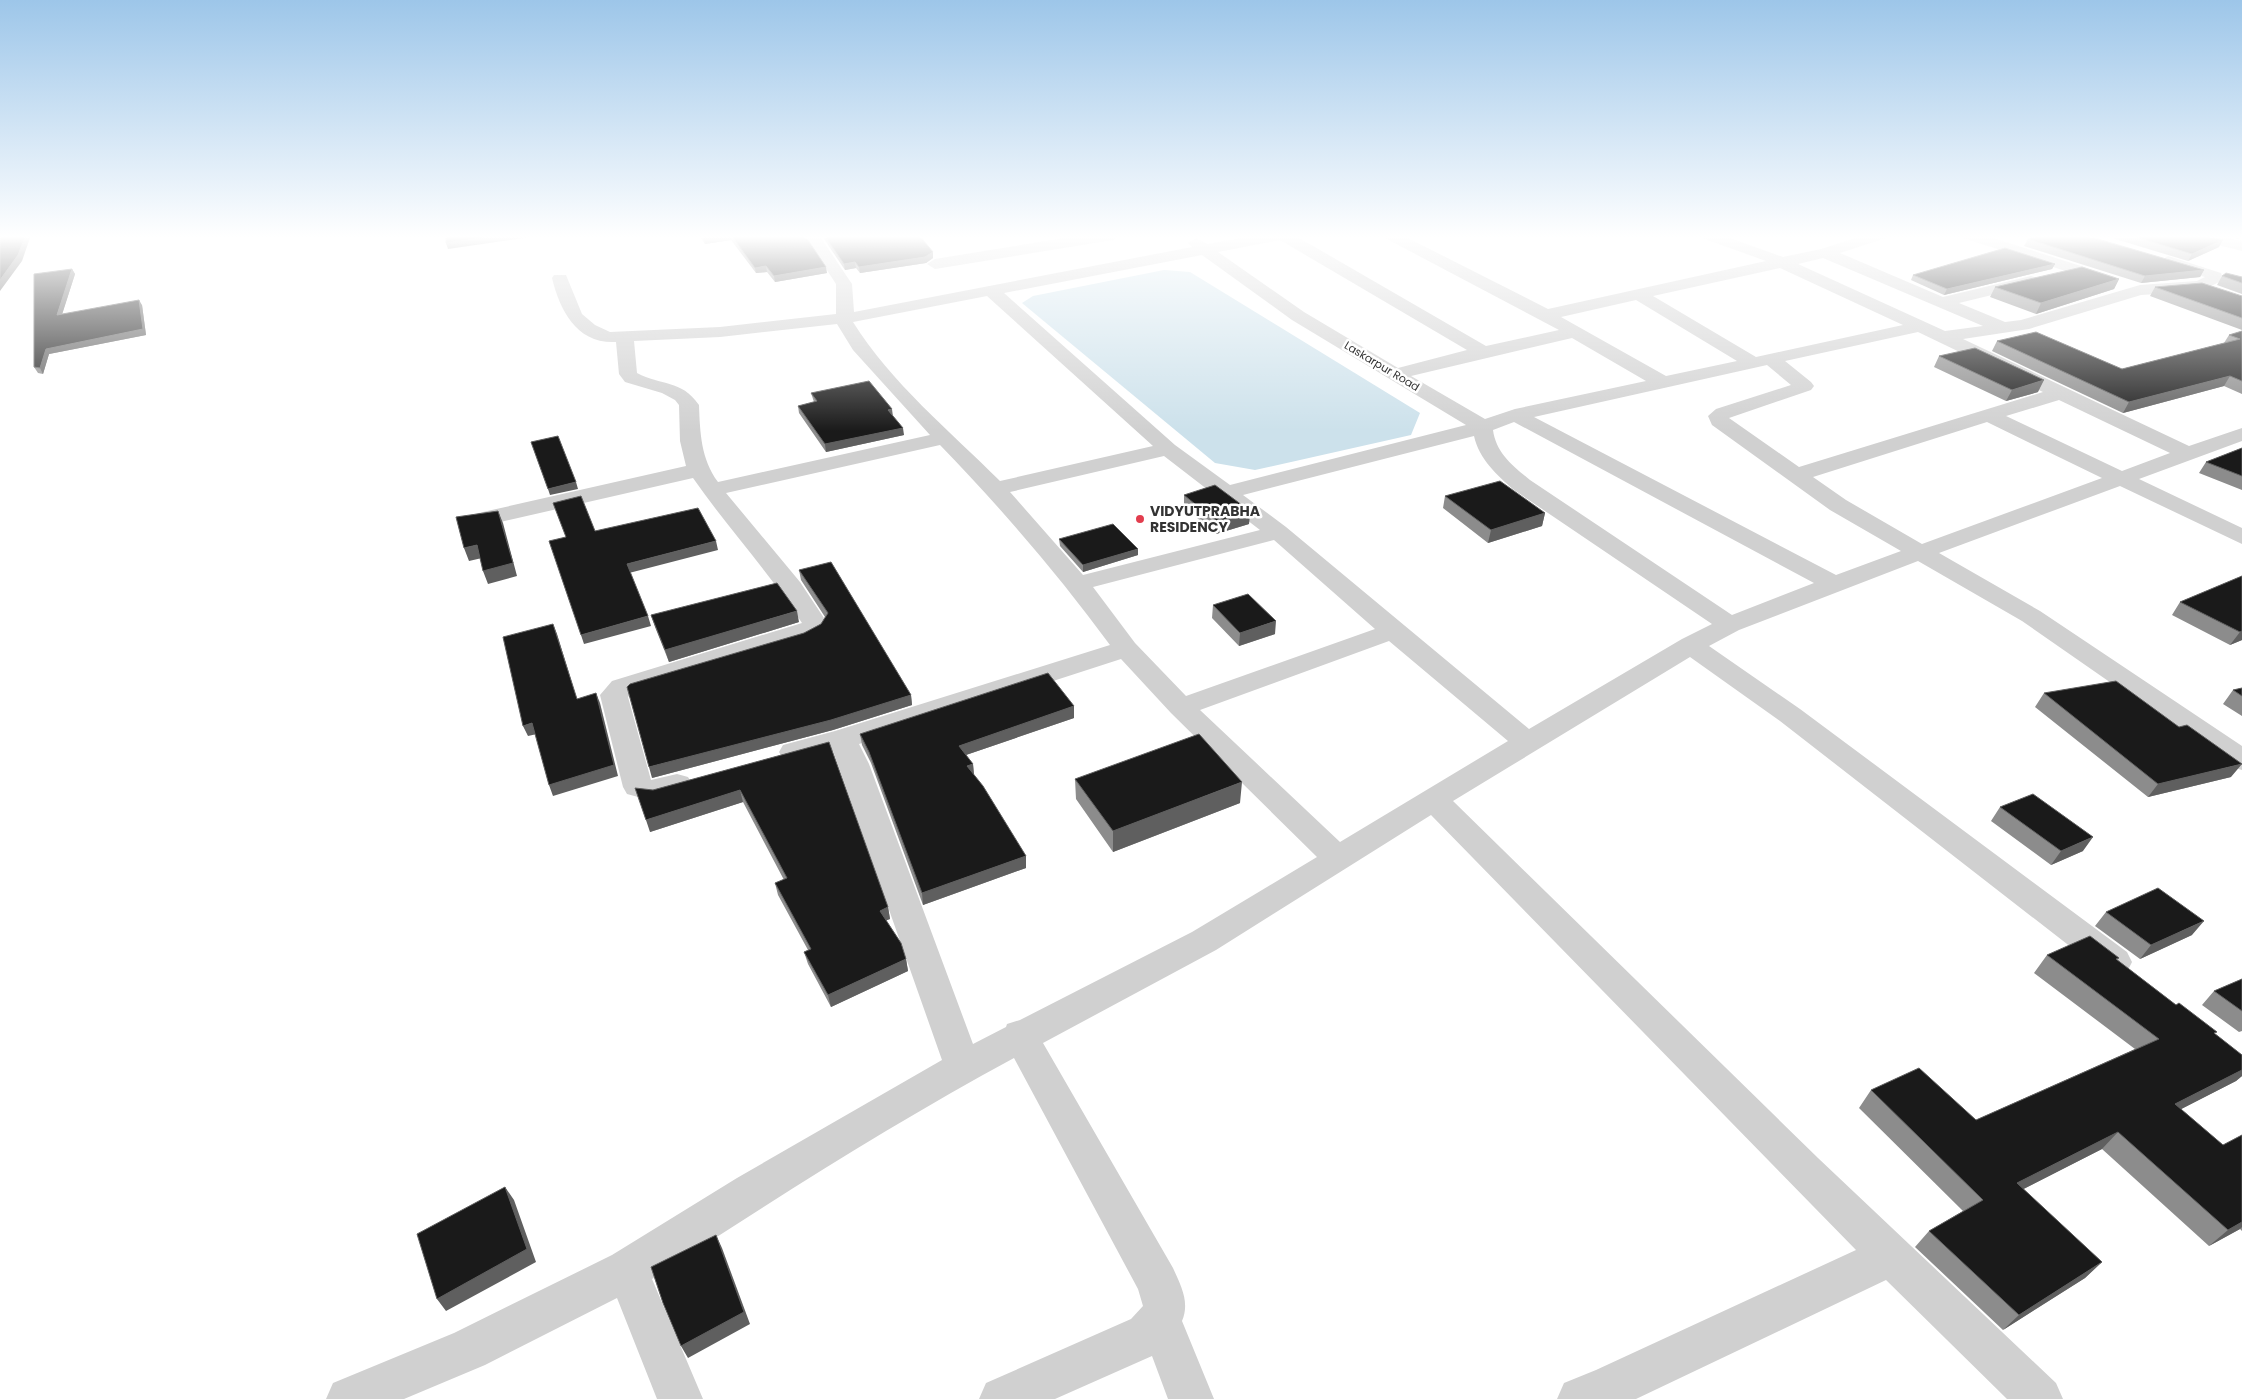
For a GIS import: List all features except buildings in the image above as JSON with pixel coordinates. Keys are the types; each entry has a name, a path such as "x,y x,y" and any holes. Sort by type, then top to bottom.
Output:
{"street":[{"path":"567,300 580,324 599,335 625,338 720,332 844,318 936,300"},
{"path":"844,300 844,318 859,346 944,438 995,489 1078,584 1126,649 1181,707 1338,859"},
{"path":"1002,300 1168,449 1278,532 1393,631 1527,742"},
{"name":"Laskarpur Road","path":"1276,300 1298,316 1483,427"},
{"path":"1394,300 1483,352"},
{"path":"1516,300 1664,383"},
{"path":"1546,316 1616,300"},
{"path":"1650,300 1802,382 1804,386 1802,388 1718,416 1728,428 1794,476 1861,520 1989,590 2056,631 2242,760"},
{"path":"1864,300 2188,454"},
{"path":"1938,300 2003,328"},
{"path":"1942,302 1949,300"},
{"path":"1943,337 2023,325 2106,300"},
{"path":"1226,493 1483,427 1515,415 1921,326"},
{"path":"1395,374 1575,332"},
{"path":"625,338 628,374 632,378 669,389 682,396 689,405 690,441 698,470 712,490 791,586 815,624 813,628 806,631 639,681 617,691 614,695 638,787 656,790 702,777"},
{"path":"1794,476 2061,393"},
{"path":"1515,415 1834,584"},
{"path":"1988,415 2242,537"},
{"path":"1483,427 1483,434 1492,457 1522,485 1730,625"},
{"path":"349,1399 469,1349 627,1270 751,1192 963,1067 1020,1035 1204,941 1433,799 1691,644 1730,625 1834,584 2188,454 2240,437"},
{"path":"712,490 944,438"},
{"path":"995,489 1168,449"},
{"path":"483,519 698,470"},
{"path":"1078,584 1278,532"},
{"path":"1181,707 1393,631"},
{"path":"1691,644 1790,715 2139,980"},
{"path":"767,759 842,739 1126,649"},
{"path":"842,739 854,764 963,1067"},
{"path":"1433,799 1892,1255 2040,1399"},
{"path":"1002,1399 1147,1334 1161,1322 1164,1312 1163,1296 1153,1274 1020,1035"},
{"path":"1580,1399 1603,1391 1892,1255"},
{"path":"627,1270 680,1399"},
{"path":"1161,1322 1191,1399"}],"water":[{"path":"1026,300 1236,300 1420,413 1411,435 1255,470 1215,463 1022,303"}],"place":[{"name":"VIDYUTPRABHA RESIDENCY","path":"1140,519"}]}
